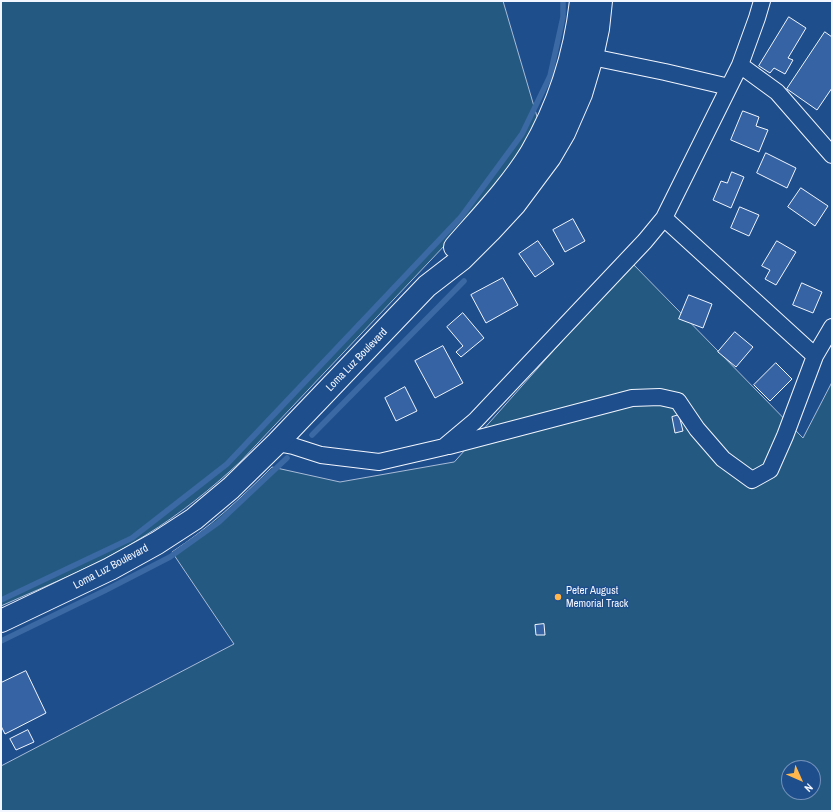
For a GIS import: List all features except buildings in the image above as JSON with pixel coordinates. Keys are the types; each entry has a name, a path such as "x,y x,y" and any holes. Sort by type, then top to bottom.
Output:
{"highway":[{"path":"581,1 576,33 582,55"},
{"name":"Loma Luz Boulevard","path":"1,621 110,569 157,543 194,519 231,488 277,443 427,286 462,259 515,204 550,157 569,121 580,94 582,55 598,29 601,1"}],"street":[{"path":"444,447 475,421 645,241 664,218 740,65 762,1"},
{"path":"582,55 728,87"},
{"path":"740,65 777,92 832,155"},
{"path":"664,218 815,356"},
{"path":"277,443 293,446 321,455 379,462 444,447 632,398 660,397 678,401 697,429 724,459 752,480 770,470 785,436 815,356 832,327"}],"shaded area":[{"path":"1,1 503,1 538,120 500,182 446,244 229,472 183,510 159,527 129,545 75,573 1,606"},
{"name":"Peter August Memorial Track","path":"632,263 803,438 832,382 832,811 1,811 1,766 234,644 172,552 199,533 224,512 272,467 340,482 454,462"}],"waterway":[{"path":"1,600 132,538 227,464 461,217 522,134 550,76 563,17 563,1"},
{"path":"312,435 464,281"},
{"path":"1,641 170,557 219,522 287,458"}],"place":[{"name":"Peter August Memorial Track","path":"558,597"}]}
